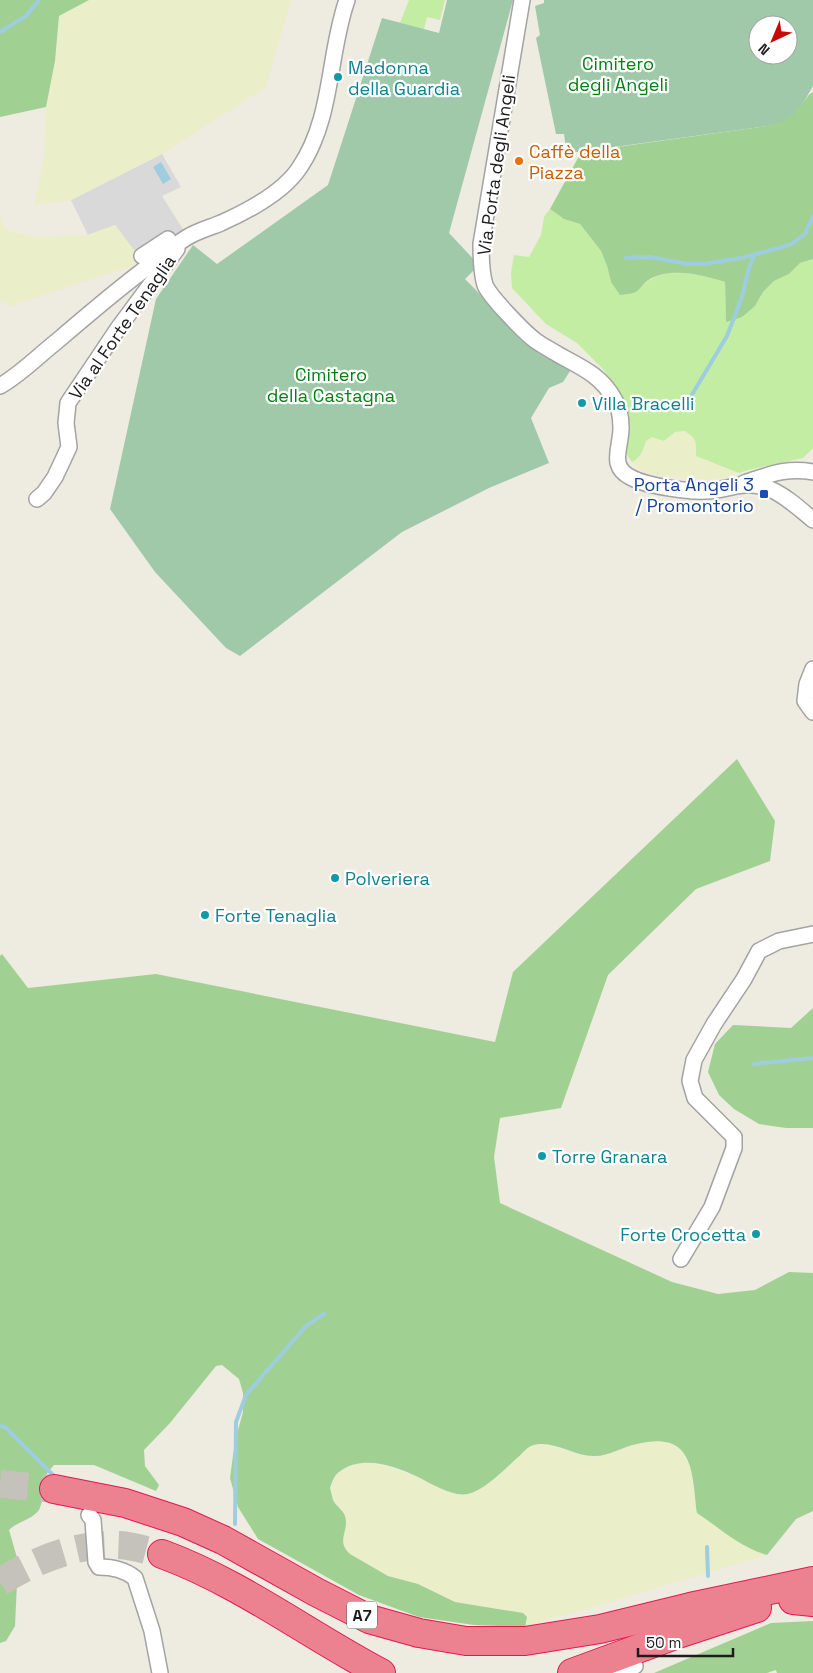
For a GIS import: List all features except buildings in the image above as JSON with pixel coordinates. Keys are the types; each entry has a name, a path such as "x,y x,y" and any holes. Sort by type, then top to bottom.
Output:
{"highway":[{"name":"A7","path":"54,1489 125,1503 183,1522 223,1540 369,1619 419,1633 466,1641 526,1641 600,1629 690,1606 813,1581"},
{"name":"A7","path":"162,1554 194,1565 235,1587 381,1673"},
{"name":"A7","path":"690,1606 813,1564"},
{"path":"572,1673 678,1634 777,1602 806,1599"}],"street":[{"path":"0,386 24,371 93,310 154,261 191,235 242,214 286,183 301,166 313,141 332,72 342,14 347,0"},
{"name":"Via Porta degli Angeli","path":"522,0 481,244 481,260 486,287 535,341 591,372 608,390 618,405 621,415 617,460 622,471 627,476 653,486 705,491 743,484 784,471 797,469 813,472"},
{"path":"142,256 184,228 191,235"},
{"name":"Via al Forte Tenaglia","path":"37,499 44,493 55,477 69,447 66,422 68,403 119,328 191,235"},
{"name":"Via Porta degli Angeli","path":"743,484 769,489 813,520"},
{"path":"813,669 805,695 805,701 813,712"},
{"path":"681,1259 712,1206 735,1142 731,1133 695,1098 690,1080 694,1060 714,1024 744,980 759,951 779,941 813,934"},
{"path":"89,1515 92,1520 96,1562 99,1567 129,1572 135,1578 152,1631 160,1673"},
{"path":"618,1673 635,1666"}],"shaded area":[{"path":"162,154 181,187 162,196 186,234 143,262 115,225 88,235 71,200"}],"green space":[{"path":"0,0 89,0 59,16 55,61 46,107 0,117"},
{"path":"89,0 291,0 266,87 162,154 71,200 34,205 44,156 46,107 55,61 59,16"},
{"path":"409,0 445,0 440,20 427,17 396,142 418,28 400,23"},
{"name":"Cimitero della Castagna","path":"447,0 513,0 449,233 479,265 465,279 538,353 572,368 563,382 549,388 531,418 549,463 489,488 402,532 240,656 226,648 155,572 110,509 156,299 193,245 217,264 328,185 382,18 439,33"},
{"name":"Cimitero degli Angeli","path":"544,0 813,0 813,86 802,105 793,115 783,121 767,126 570,153 566,148 564,134 556,134 536,38 540,35 535,6 544,3"},
{"path":"813,92 813,259 800,263 789,274 774,281 763,292 755,306 742,317 726,322 725,282 686,273 656,276 647,281 636,292 620,295 611,282 601,251 580,224 564,219 550,209 578,158 588,151 767,126 791,115"},
{"path":"550,209 564,219 580,224 601,251 611,282 636,292 646,282 666,274 686,273 725,282 726,322 755,306 763,292 774,281 789,274 800,263 813,259 813,448 803,458 739,473 696,456 695,441 685,431 675,432 664,441 652,437 646,441 638,458 632,462 622,444 623,404 615,386 604,370 577,343 546,324 512,288 511,273 514,255 529,257 541,235 544,217"},
{"path":"0,215 4,229 34,237 88,235 115,225 143,262 10,306 0,301"},
{"path":"685,431 694,437 696,456 739,473 716,481 649,474 632,462 642,453 646,441 652,437 668,439 675,432"},
{"path":"737,759 775,821 770,861 696,889 608,975 561,1108 500,1118 494,1157 500,1203 672,1282 718,1294 755,1290 789,1272 813,1273 813,1511 796,1519 767,1555 757,1552 697,1513 694,1483 686,1458 680,1449 670,1443 656,1441 631,1445 599,1456 585,1455 546,1444 531,1446 488,1484 468,1494 449,1492 409,1473 389,1466 368,1463 348,1467 336,1475 330,1488 333,1500 345,1516 346,1526 343,1540 350,1554 388,1576 418,1584 455,1602 523,1613 527,1617 525,1627 474,1625 419,1617 359,1595 258,1539 238,1507 230,1478 235,1441 243,1412 243,1393 239,1379 222,1365 216,1366 170,1423 144,1450 145,1466 159,1485 156,1491 94,1465 54,1465 46,1474 43,1498 39,1510 33,1516 9,1530 18,1561 15,1626 6,1641 0,1643 0,956 2,954 28,988 156,974 495,1042 513,972"},
{"path":"813,1008 813,1128 786,1128 759,1124 734,1109 719,1095 708,1072 715,1044 733,1025 791,1028"},
{"path":"664,1441 683,1450 690,1464 697,1513 758,1552 767,1555 525,1627 527,1618 523,1613 455,1602 418,1584 388,1576 350,1554 345,1550 342,1539 346,1520 333,1499 330,1488 335,1476 340,1471 356,1464 368,1462 418,1477 444,1491 467,1494 495,1478 530,1446 547,1444 583,1456 600,1457 637,1444"},
{"path":"813,1621 813,1673 777,1673 776,1670 767,1673 654,1673 771,1623"}],"water":[{"path":"161,162 171,179 163,184 153,167"}],"waterway":[{"path":"0,32 26,16 39,0"},
{"path":"626,258 650,257 688,264 704,264 741,258 790,245 805,234 813,216"},
{"path":"690,398 727,336 742,297 754,255"},
{"path":"754,1064 813,1058"},
{"path":"235,1524 236,1422 246,1395 306,1326 324,1314"},
{"path":"0,1426 5,1427 54,1476"},
{"path":"707,1547 708,1576"}],"tunnel":[{"path":"0,1484 54,1489"},
{"path":"0,1582 42,1560 88,1547 120,1545 162,1554"}],"place":[{"name":"Madonna della Guardia","path":"338,77"},
{"name":"Caffè della Piazza","path":"519,161"},
{"name":"Villa Bracelli","path":"582,403"},
{"name":"Porta Angeli 3 / Promontorio","path":"764,494"},
{"name":"Polveriera","path":"335,878"},
{"name":"Forte Tenaglia","path":"205,915"},
{"name":"Torre Granara","path":"542,1156"},
{"name":"Forte Crocetta","path":"756,1234"}]}
